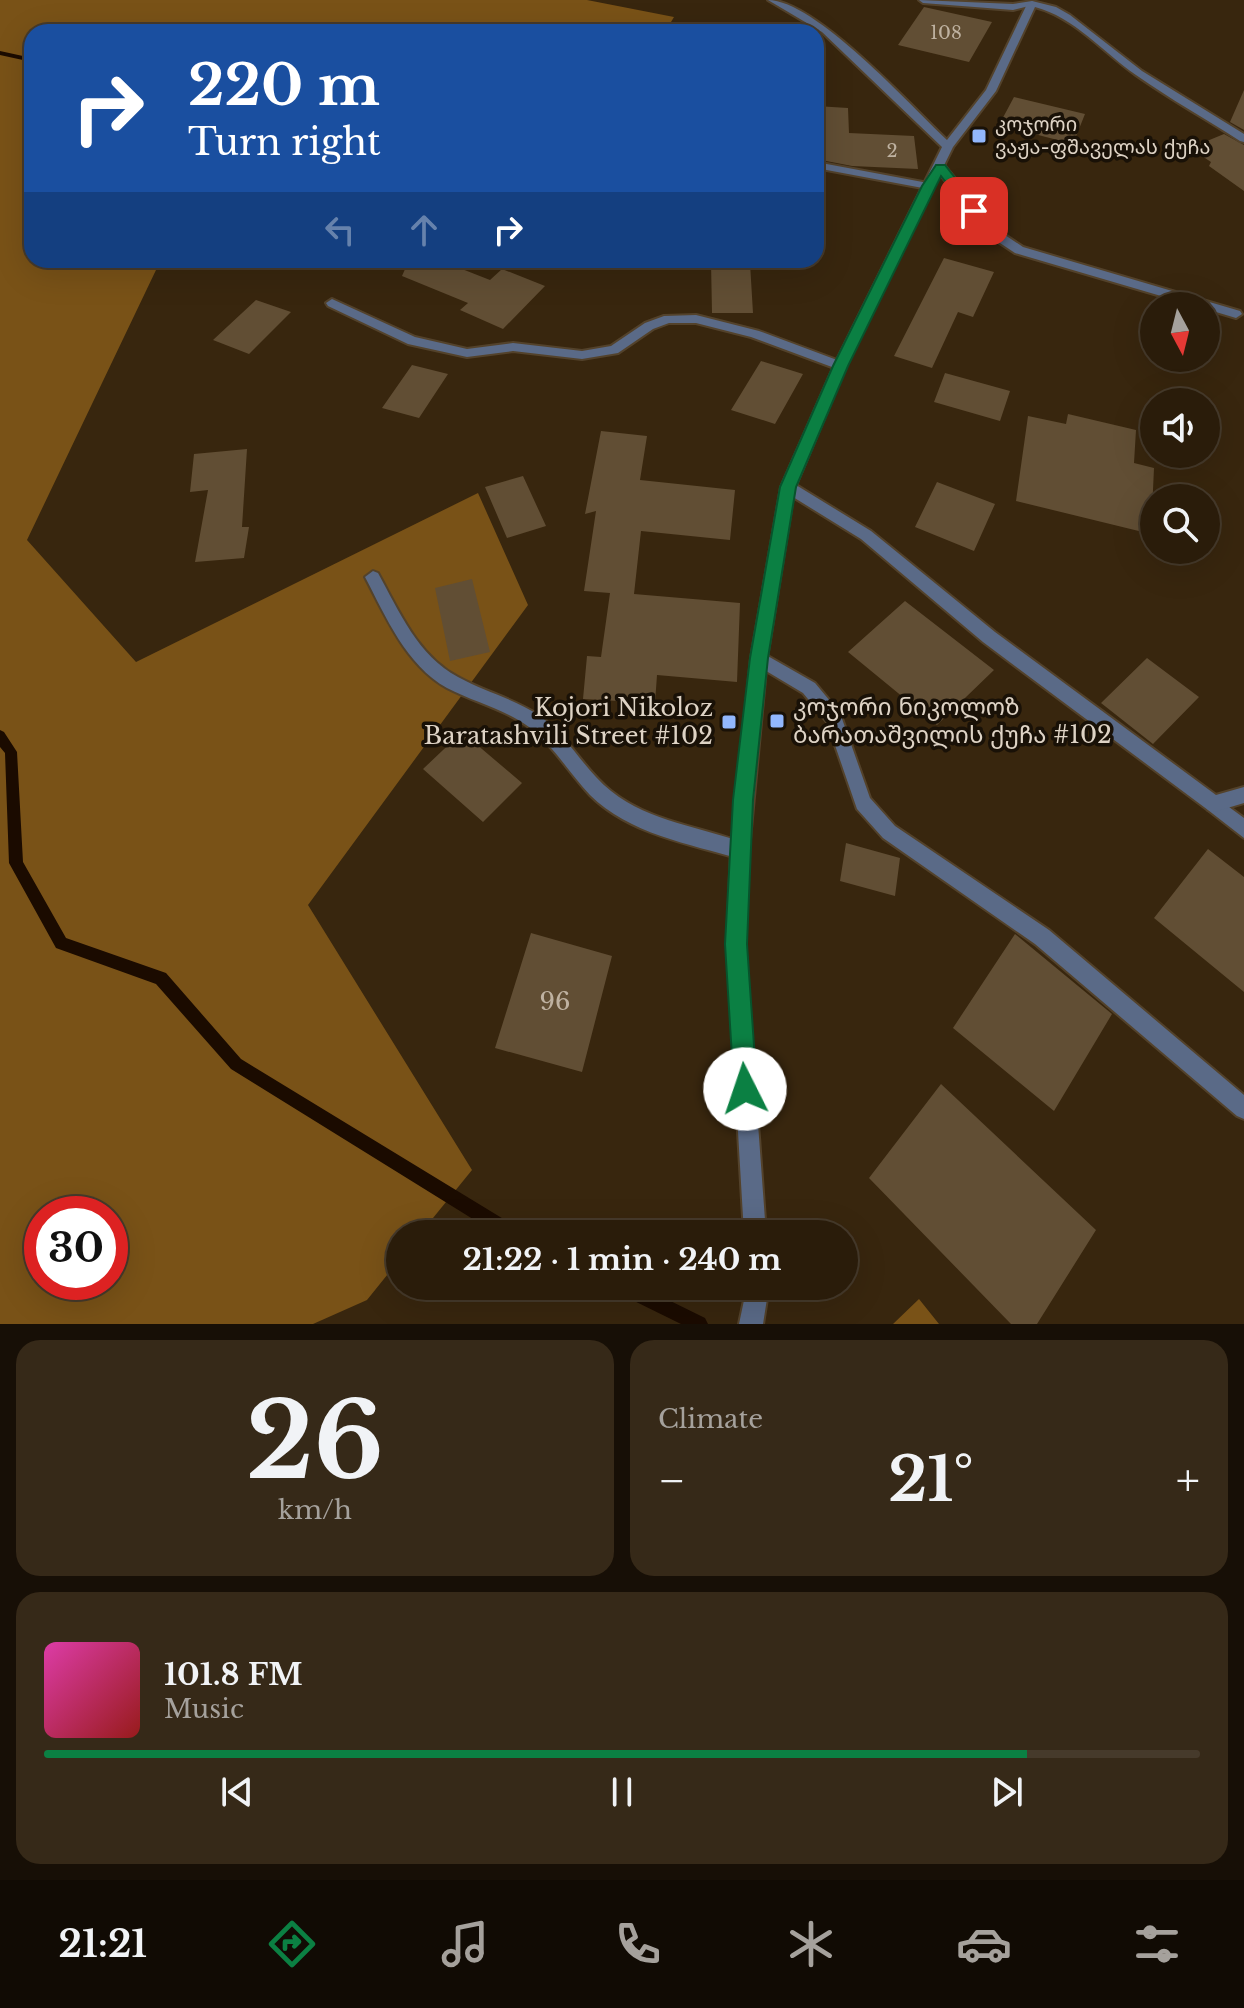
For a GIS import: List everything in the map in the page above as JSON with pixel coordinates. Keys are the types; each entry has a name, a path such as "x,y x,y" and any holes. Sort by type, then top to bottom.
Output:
{"street":[{"path":"772,0 814,24"},
{"path":"923,0 1013,7 1032,2 1053,9 1139,73 1244,139"},
{"path":"754,1220 736,944 740,850 759,658 788,487 840,366 948,146 991,91 1032,2"},
{"path":"824,29 948,146"},
{"path":"824,166 928,186"},
{"path":"940,167 992,232 1019,250 1236,314"},
{"path":"332,303 412,341 467,353 513,347 582,355 614,350 649,326 668,319 696,319 755,334 840,366"},
{"path":"788,487 866,535 989,637 1244,829"},
{"path":"373,577 406,640 448,680 495,700 544,728 582,776 607,799 647,822 740,850"},
{"path":"759,658 809,688 834,718 863,803 889,832 1042,937 1244,1109"},
{"path":"1214,804 1244,795"},
{"path":"751,1324 755,1300"}],"shaded area":[{"path":"0,0 587,0 674,17 670,24 24,24 24,268 160,268 156,270 27,540 136,662 478,493 528,605 308,905 472,1170 431,1220 386,1220 386,1276 367,1300 313,1324 0,1324"},
{"path":"919,1299 939,1324 893,1324"}],"building":[{"path":"924,7 992,22 969,62 898,45"},
{"path":"1244,90 1244,130 1230,122"},
{"path":"1014,97 1085,114 1073,144 999,125"},
{"path":"824,106 848,108 849,133 914,136 918,169 852,166 824,161"},
{"path":"1224,134 1244,145 1244,191 1190,148"},
{"path":"944,258 994,272 973,317 958,312 932,368 894,356"},
{"path":"406,268 459,268 490,280 502,269 545,286 503,329 460,310 468,303 402,276"},
{"path":"711,268 750,268 753,313 712,313"},
{"path":"256,300 291,312 249,354 213,340"},
{"path":"761,361 803,374 775,424 731,410"},
{"path":"412,365 448,374 419,418 382,408"},
{"path":"945,373 1010,391 1000,421 934,402"},
{"path":"1068,414 1136,430 1134,463 1140,464 1140,468 1154,468 1153,484 1140,484 1140,531 1016,501 1028,416 1066,424"},
{"path":"601,431 647,436 640,480 735,490 730,540 641,531 634,594 740,603 737,682 657,675 655,703 583,699 587,656 601,657 610,593 584,591 596,511 585,514"},
{"path":"247,449 242,527 249,527 244,558 195,562 208,490 190,492 194,454"},
{"path":"523,476 546,526 507,538 485,487"},
{"path":"937,482 995,504 974,551 915,527"},
{"path":"472,579 490,652 450,661 435,588"},
{"path":"905,601 994,670 937,725 848,652"},
{"path":"1147,658 1199,697 1153,744 1101,703"},
{"path":"462,732 522,783 483,822 423,769"},
{"path":"846,843 900,858 895,896 840,881"},
{"path":"1208,849 1244,877 1244,992 1154,918"},
{"path":"531,933 612,956 582,1072 495,1048"},
{"path":"1015,934 1112,1014 1054,1111 953,1028"},
{"path":"941,1084 1096,1230 1037,1324 1011,1324 869,1178"}],"waterway":[{"path":"0,53 24,58"},
{"path":"0,736 11,752 16,863 61,943 161,978 236,1064 489,1220"},
{"path":"650,1300 699,1324"}],"place":[{"name":"კოჯორი ვაჟა-ფშაველას ქუჩა","path":"979,136"},
{"name":"კოჯორი ნიკოლოზ ბარათაშვილის ქუჩა #102","path":"777,721"},
{"name":"Kojori Nikoloz Baratashvili Street #102","path":"729,722"}],"route":[{"path":"745,1089 736,944 743,800 759,658 788,487 840,366 940,167 974,211"}]}
